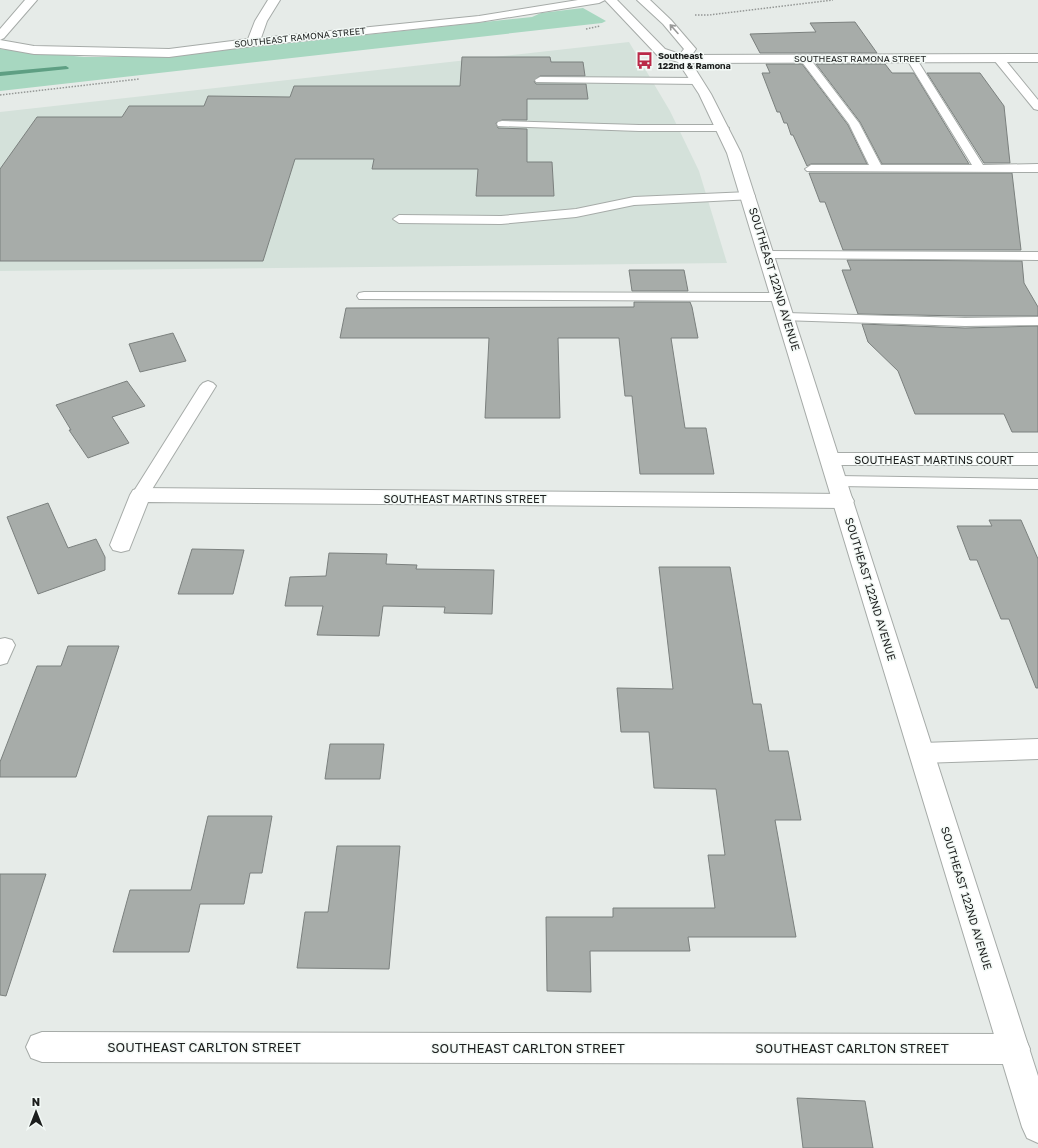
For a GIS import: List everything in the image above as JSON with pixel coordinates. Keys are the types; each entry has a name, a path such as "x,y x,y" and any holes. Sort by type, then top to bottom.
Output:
{"street":[{"path":"0,36 31,0"},
{"path":"253,42 261,21 274,0"},
{"path":"516,0 521,12"},
{"name":"SOUTHEAST RAMONA STREET","path":"0,44 34,50 169,53 253,42 479,20 599,0"},
{"path":"611,0 661,52 683,59 690,49 667,22 644,0"},
{"name":"SOUTHEAST RAMONA STREET","path":"683,59 1038,58"},
{"name":"SOUTHEAST 122ND AVENUE","path":"683,59 724,128 741,171 1038,1127"},
{"name":"SOUTHEAST MARTINS COURT","path":"831,459 1038,459"},
{"name":"SOUTHEAST MARTINS STREET","path":"140,495 841,491"},
{"path":"121,545 140,495"},
{"path":"922,753 1038,749"},
{"name":"SOUTHEAST CARLTON STREET","path":"42,1047 1014,1049"}],"lane":[{"path":"804,58 854,123 878,169"},
{"path":"911,58 980,169"},
{"path":"998,58 1038,106"},
{"path":"540,80 697,81"},
{"path":"502,124 639,128 724,128"},
{"path":"811,169 1038,168"},
{"path":"399,218 501,220 576,213 634,201 749,196"},
{"path":"767,255 1038,256"},
{"path":"364,296 783,307 965,322 1038,322"},
{"path":"140,495 208,386"},
{"path":"841,491 1038,484"}],"path":[{"path":"709,15 833,0"}],"shaded area":[{"path":"629,42 670,111 699,171 727,263 0,271 0,112"}],"green space":[{"path":"583,8 606,21 602,23 0,91 0,49 84,57 161,57 532,17 541,13"}],"building":[{"path":"855,22 877,53 760,53 750,34 816,32 810,23"},
{"path":"462,57 550,57 551,62 583,62 585,76 540,76 534,81 536,84 586,84 588,99 527,99 527,120 502,120 496,123 498,128 527,129 527,162 552,162 554,196 476,196 478,169 372,169 374,159 295,159 263,261 0,261 0,169 37,117 122,117 129,106 204,106 208,96 290,97 294,86 460,86"},
{"path":"766,64 802,64 848,125 867,164 811,164 807,166 793,135 791,135 787,123 784,123 780,112 777,112 762,73 770,73"},
{"path":"816,64 885,64 892,73 914,73 969,164 882,164 860,122"},
{"path":"927,73 980,73 1004,106 1010,163 984,163"},
{"path":"809,173 1012,173 1021,250 843,250 825,202 820,202"},
{"path":"847,260 1022,261 1024,283 1038,307 1038,316 858,314 842,270 851,270"},
{"path":"629,270 684,270 688,291 632,291"},
{"path":"634,302 690,302 698,338 671,338 685,428 706,428 714,474 640,474 632,396 625,396 619,338 558,338 560,418 485,418 489,338 340,338 346,308 634,307"},
{"path":"862,324 965,328 1038,326 1038,432 1012,432 1004,414 915,414 898,371 868,342"},
{"path":"173,333 186,361 140,372 129,344"},
{"path":"127,381 145,406 112,417 129,443 88,458 69,430 71,430 56,405"},
{"path":"48,503 68,548 96,539 105,557 105,570 38,594 7,517"},
{"path":"989,520 1021,520 1038,559 1038,688 1036,688 1009,619 1001,619 977,560 970,560 957,526 992,526"},
{"path":"192,549 244,550 233,594 178,594"},
{"path":"329,553 387,554 386,564 417,565 416,569 494,570 492,614 444,613 445,607 383,606 379,636 317,635 323,606 285,606 290,577 326,576"},
{"path":"659,567 730,567 753,704 761,704 769,751 788,751 801,820 775,820 796,937 688,937 690,951 590,951 591,992 547,991 546,917 613,917 613,908 715,908 708,855 725,855 716,789 654,788 649,732 621,732 617,688 673,689"},
{"path":"68,646 119,646 76,777 0,777 0,762 37,666 61,666"},
{"path":"330,744 384,744 380,779 325,779"},
{"path":"208,816 272,816 262,873 250,873 244,904 200,904 189,952 113,952 130,890 191,890"},
{"path":"337,846 400,846 389,969 297,968 305,912 328,912"},
{"path":"0,874 46,874 6,996 0,995"},
{"path":"797,1098 865,1101 873,1148 803,1148"}],"waterway":[{"path":"0,74 66,68"}],"place":[{"name":"Southeast 122nd & Ramona","path":"645,60"}]}
